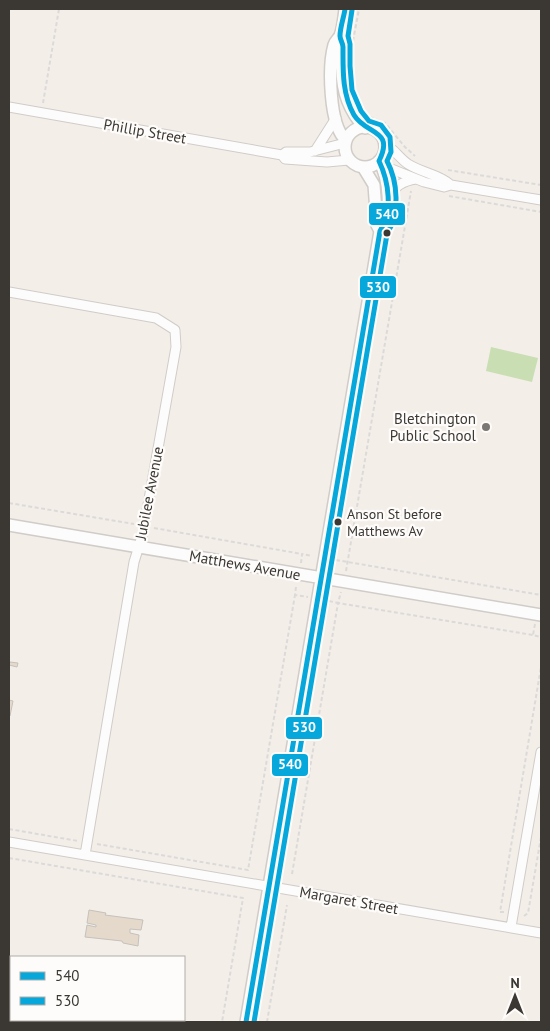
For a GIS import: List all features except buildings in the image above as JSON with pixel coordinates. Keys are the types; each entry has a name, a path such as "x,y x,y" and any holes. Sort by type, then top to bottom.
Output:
{"street":[{"path":"345,9 340,37 343,44 342,66 345,92 354,115 366,122 376,131 381,136 384,144 384,151 380,160 371,166 362,167 353,164 345,151 346,141 354,131 366,122"},
{"path":"340,37 334,43 330,79 336,118 341,135 346,141"},
{"name":"Phillip Street","path":"9,107 282,155 285,159 327,162 349,160"},
{"path":"315,151 336,118"},
{"name":"Phillip Street","path":"282,155 286,152 315,151 346,141"},
{"path":"384,144 389,146 408,164 420,171 445,179 451,184 541,200"},
{"path":"380,160 389,168 416,179 444,187 451,184"},
{"path":"246,1022 380,231 384,226 388,197 384,169 380,160"},
{"path":"362,167 374,185 377,225 380,231"},
{"path":"388,197 391,191 400,184 416,179"},
{"name":"Jubilee Avenue","path":"9,292 156,318 175,330 176,347 145,526 134,562 85,855"},
{"name":"Matthews Avenue","path":"9,525 321,578 538,619"},
{"path":"511,928 541,752"},
{"name":"Margaret Street","path":"9,842 541,933"}],"path":[{"path":"41,113 58,9"},
{"path":"352,43 358,9"},
{"path":"366,122 385,123 405,147 419,159"},
{"path":"447,170 541,185"},
{"path":"347,562 411,189 417,190"},
{"path":"450,196 541,212"},
{"path":"9,504 312,556"},
{"path":"300,563 302,554"},
{"path":"336,560 541,595"},
{"path":"9,829 248,870 296,587"},
{"path":"296,594 305,596"},
{"path":"292,874 338,603 541,637"},
{"path":"533,635 538,619"},
{"path":"9,858 243,898 222,1022"},
{"path":"267,1022 287,905"}],"green space":[{"path":"491,347 538,358 532,382 486,371"}],"transit line":[{"name":"540","path":"246,1022 380,231 387,215 388,206 387,187 379,161 384,143 377,134 354,115 345,90 343,46 340,36 345,9"},
{"name":"530","path":"254,1022 387,234 396,207 395,188 391,169 387,161 391,152 390,137 381,125 369,121 361,111 352,90 348,36 352,10"}],"place":[{"name":"Bletchington Public School","path":"486,427"},
{"name":"Anson St before Matthews Av","path":"338,522"}]}
